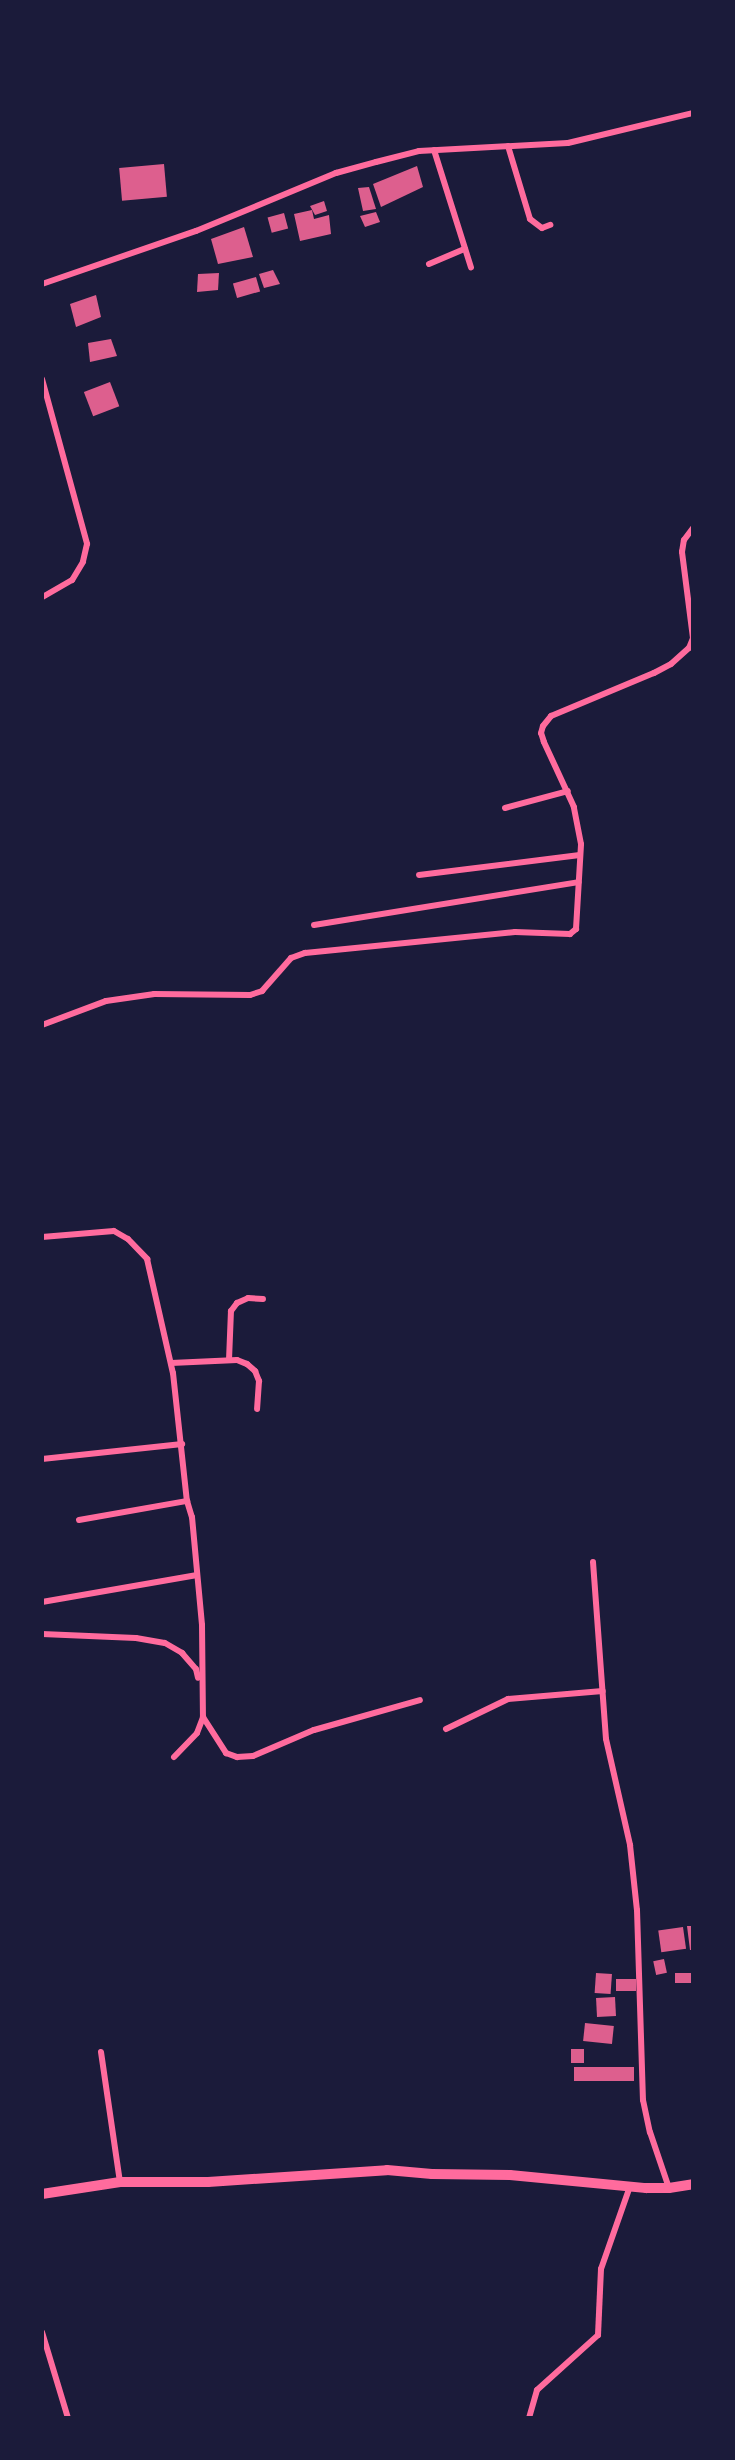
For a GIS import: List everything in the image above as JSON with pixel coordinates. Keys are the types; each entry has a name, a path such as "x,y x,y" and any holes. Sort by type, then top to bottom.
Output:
{"street":[{"path":"42,284 196,231 336,173 419,151 568,143 693,113"},
{"path":"508,147 530,219 542,228 550,225"},
{"path":"434,150 471,267"},
{"path":"429,264 465,249"},
{"path":"42,379 87,544 83,562 72,580 42,597"},
{"path":"42,1025 106,1001 154,994 250,995 262,991 291,958 305,953 515,932 570,934 576,929 579,834 568,791 541,733 543,726 551,716 671,664 689,648 693,638 682,552 684,540 693,528"},
{"path":"505,807 568,791"},
{"path":"419,875 580,855"},
{"path":"315,925 579,882"},
{"path":"42,1237 114,1231 134,1245 147,1259 171,1363 187,1501 192,1517 201,1625 202,1717 197,1733 174,1757"},
{"path":"229,1360 231,1311 237,1303 248,1298 263,1299"},
{"path":"171,1363 237,1360 255,1371 259,1381 257,1409"},
{"path":"42,1459 182,1444"},
{"path":"79,1520 187,1501"},
{"path":"593,1562 606,1739 630,1845 636,1899 643,2100 650,2132 669,2188"},
{"path":"42,1602 196,1575"},
{"path":"42,1635 136,1638 165,1643 182,1653 196,1669 200,1684"},
{"path":"446,1729 508,1699 603,1691"},
{"path":"202,1717 226,1753 237,1757 253,1756 315,1730 420,1700"},
{"path":"101,2052 120,2182"},
{"path":"42,2194 120,2182 208,2182 387,2170 432,2174 510,2175 669,2188 693,2184"},
{"path":"529,2418 537,2390 598,2335 601,2269 630,2186"},
{"path":"42,2332 68,2418"}],"building":[{"path":"164,164 167,197 122,201 119,168"},
{"path":"417,166 423,187 381,207 373,184"},
{"path":"369,187 376,209 363,211 358,188"},
{"path":"324,201 327,211 315,215 310,206"},
{"path":"312,210 314,219 329,215 331,234 300,241 294,214"},
{"path":"376,212 380,222 365,227 360,216"},
{"path":"284,213 288,228 272,233 268,217"},
{"path":"244,227 253,257 218,264 211,239"},
{"path":"273,270 280,284 264,288 259,274"},
{"path":"219,273 218,290 197,292 198,274"},
{"path":"256,277 260,291 237,298 233,284"},
{"path":"96,295 101,317 76,327 70,304"},
{"path":"111,339 117,356 90,362 88,343"},
{"path":"110,382 119,406 93,416 84,392"},
{"path":"687,1926 693,1926 693,1950 690,1950"},
{"path":"683,1927 686,1949 661,1952 658,1930"},
{"path":"664,1959 667,1973 656,1975 653,1961"},
{"path":"596,1973 612,1974 611,1994 595,1993"},
{"path":"675,1973 693,1973 693,1983 675,1983"},
{"path":"616,1979 636,1979 636,1991 616,1991"},
{"path":"615,1997 616,2016 597,2017 596,1998"},
{"path":"585,2023 614,2026 612,2044 583,2041"},
{"path":"571,2049 584,2049 584,2063 571,2063"},
{"path":"574,2067 634,2067 634,2081 574,2081"}]}
